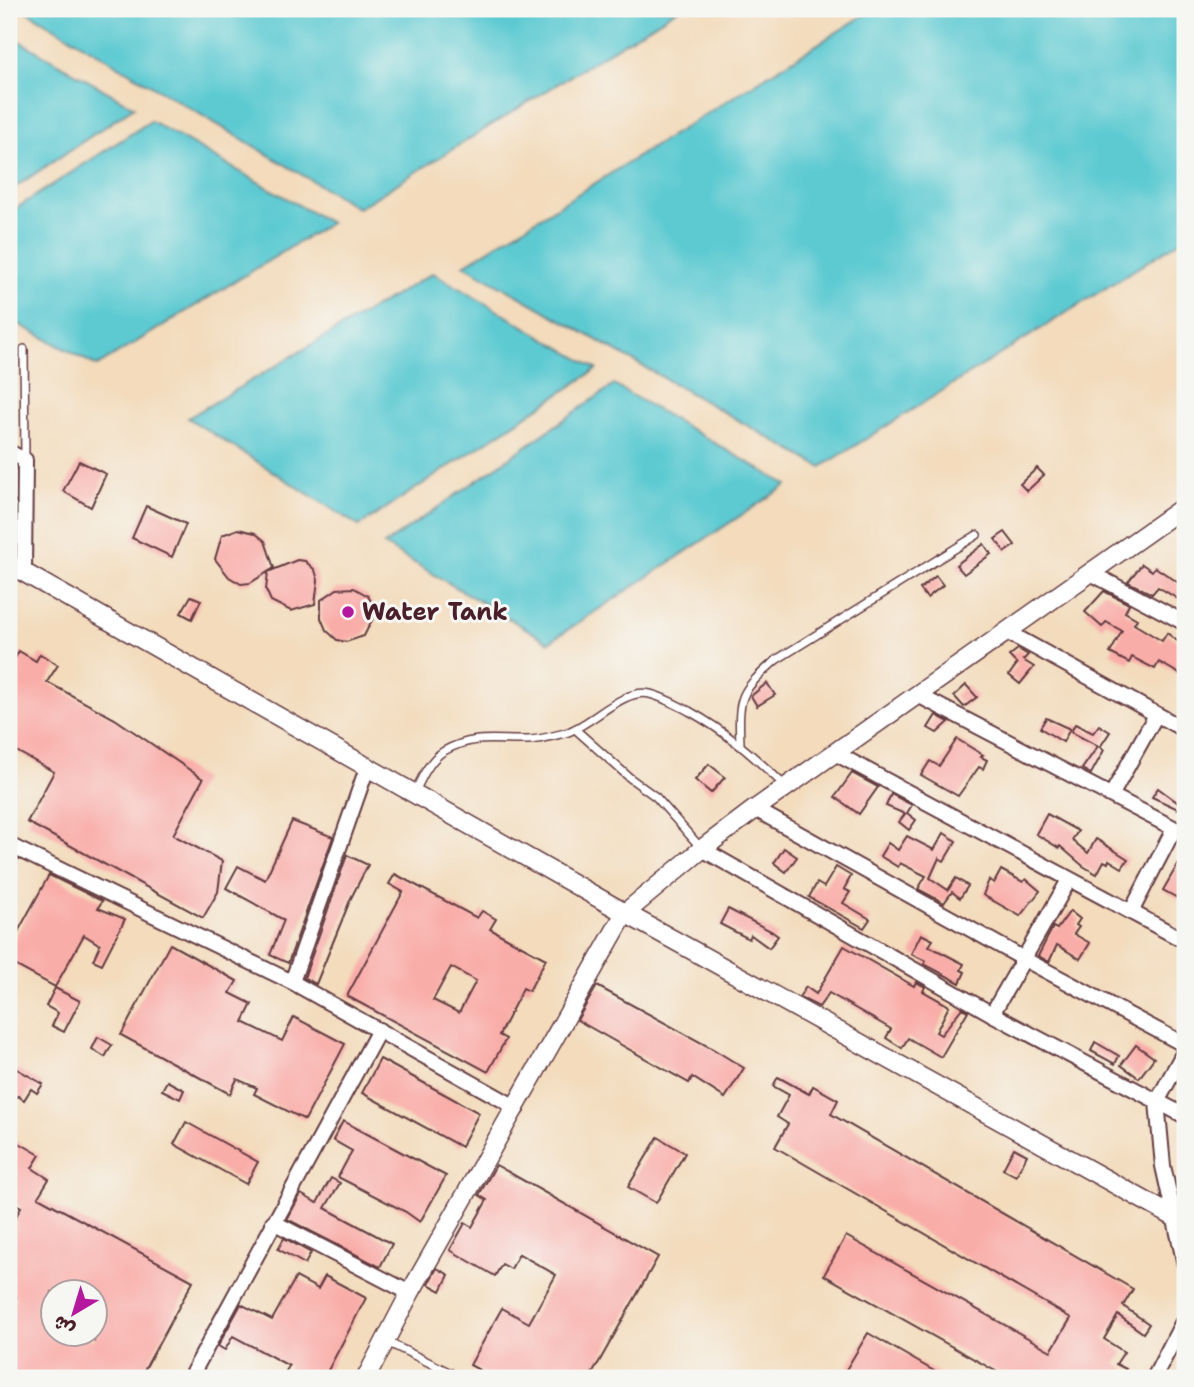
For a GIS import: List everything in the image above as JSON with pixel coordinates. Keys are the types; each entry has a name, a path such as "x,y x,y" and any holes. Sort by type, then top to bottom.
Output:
{"street":[{"path":"9,452 25,460 17,568 625,913 1179,1220"},
{"path":"366,1378 410,1293 625,913 755,809 1185,506"},
{"path":"1089,572 1185,623"},
{"path":"1007,632 1185,730"},
{"path":"916,694 1112,794 1180,832 1131,912"},
{"path":"1112,794 1156,715"},
{"path":"835,752 1185,941"},
{"path":"292,982 367,768"},
{"path":"755,809 1185,1045"},
{"path":"9,845 292,982 517,1108"},
{"path":"702,849 992,1014 1185,1116"},
{"path":"992,1014 1069,880"},
{"path":"190,1378 379,1030"},
{"path":"1185,1050 1157,1102 1163,1166 1179,1220 1185,1265"},
{"path":"273,1223 410,1293"},
{"path":"1154,1378 1185,1318"}],"lane":[{"path":"24,349 25,460"},
{"path":"740,744 740,699 749,683 776,660 977,535"},
{"path":"414,794 424,774 441,752 465,740 530,740 575,729 587,724 628,695 649,693 698,716 740,744 786,787"},
{"path":"575,729 630,778 656,797 702,849"},
{"path":"386,1341 461,1378"}],"water":[{"path":"23,9 678,9 358,208"},
{"path":"874,9 1185,9 1185,238 821,467 464,265"},
{"path":"9,35 134,107 9,191"},
{"path":"151,121 330,223 97,366 9,319 9,213"},
{"path":"433,273 597,369 359,526 188,418"},
{"path":"614,385 787,485 549,642 384,545"}],"building":[{"path":"79,461 106,474 91,507 63,491"},
{"path":"1037,468 1044,475 1027,491 1020,484"},
{"path":"146,506 186,524 172,557 132,538"},
{"path":"238,529 255,533 265,541 274,568 250,583 241,584 229,577 215,559 222,535"},
{"path":"1005,532 1015,545 1005,552 995,539"},
{"path":"984,544 991,554 964,574 956,565"},
{"name":"Water Tank","path":"297,560 305,561 315,570 318,580 315,604 291,611 271,601 266,590 268,572"},
{"path":"1142,564 1152,571 1155,567 1179,583 1185,572 1185,603 1158,587 1152,594 1128,582"},
{"path":"936,576 943,585 927,598 920,589"},
{"name":"Water Tank","path":"354,588 368,596 373,605 374,616 364,636 346,642 337,640 326,630 321,618 321,600 337,589"},
{"path":"1104,591 1129,604 1125,612 1137,619 1134,624 1162,641 1167,633 1185,647 1185,677 1159,662 1155,669 1132,657 1129,663 1110,653 1122,631 1106,622 1102,627 1085,612"},
{"path":"191,596 201,600 192,619 181,613"},
{"path":"1018,649 1028,655 1023,660 1034,667 1020,684 1009,675 1017,664 1009,656"},
{"path":"19,651 36,661 40,654 58,665 47,682 115,719 203,779 173,835 222,861 218,892 203,918 27,822 54,772 9,747 9,665"},
{"path":"767,683 775,695 757,706 751,696"},
{"path":"966,685 977,697 964,707 954,696"},
{"path":"936,715 949,722 937,733 928,728"},
{"path":"1046,718 1070,729 1063,742 1040,728"},
{"path":"1075,724 1093,733 1099,725 1110,732 1100,747 1104,750 1091,774 1082,769 1098,746 1071,732"},
{"path":"957,739 987,760 983,769 979,767 958,796 921,775 930,761 939,766"},
{"path":"709,764 725,777 711,793 695,780"},
{"path":"852,773 878,787 859,814 835,797"},
{"path":"1158,788 1181,805 1178,809 1152,797"},
{"path":"891,794 912,805 907,813 916,820 909,830 899,822 905,814 886,806"},
{"path":"1047,814 1078,831 1072,840 1088,853 1096,839 1128,859 1122,868 1109,860 1108,863 1104,861 1097,874 1060,846 1059,848 1036,834"},
{"path":"292,821 333,837 288,963 270,955 284,920 226,888 238,866 265,880"},
{"path":"944,833 956,841 944,861 939,858 930,878 948,890 956,878 968,886 960,898 952,892 944,903 918,889 926,876 900,863 898,867 880,856 888,843 898,850 907,836 934,850"},
{"path":"784,848 797,857 786,872 774,863"},
{"path":"347,855 368,865 351,898 316,984 304,978"},
{"path":"1178,864 1185,868 1185,893 1181,900 1163,890"},
{"path":"836,867 851,876 844,889 850,892 843,903 870,919 864,928 809,897 817,883 824,887"},
{"path":"1001,870 1023,882 1026,879 1040,891 1020,916 983,895 989,880 994,883"},
{"path":"395,874 477,918 482,911 496,919 490,929 546,959 529,991 523,988 499,1035 506,1039 488,1072 347,996 403,892 389,884","holes":["451,967 476,981 459,1013 433,1000"]},
{"path":"49,875 102,901 98,908 125,919 102,964 93,960 100,945 84,935 55,987 9,962 9,948"},
{"path":"728,909 778,936 769,948 751,935 749,939 720,924"},
{"path":"1070,911 1080,919 1074,934 1090,943 1080,959 1057,945 1049,962 1038,956 1053,927 1057,929"},
{"path":"921,934 933,940 929,946 964,964 961,970 965,972 960,983 911,954"},
{"path":"170,944 237,981 230,993 252,1004 243,1022 282,1041 294,1017 345,1044 305,1120 254,1094 257,1088 237,1079 230,1094 121,1035"},
{"path":"844,946 914,986 916,982 925,987 923,991 949,1006 936,1032 941,1035 962,1008 968,1011 941,1057 908,1038 902,1048 886,1038 891,1029 829,993 819,1007 799,997 806,987 816,994"},
{"path":"597,986 744,1068 725,1098 692,1077 689,1083 577,1020"},
{"path":"55,988 80,1001 64,1032 52,1026 58,1013 46,1006"},
{"path":"98,1037 112,1045 105,1057 92,1049"},
{"path":"1095,1042 1119,1056 1115,1064 1091,1051"},
{"path":"1136,1045 1154,1058 1139,1078 1121,1065"},
{"path":"380,1059 479,1113 461,1147 362,1093"},
{"path":"17,1069 43,1084 37,1093 31,1089 24,1100 18,1096 11,1099 9,1091 9,1082"},
{"path":"778,1077 809,1094 813,1086 838,1100 831,1114 1133,1289 1123,1306 1149,1324 1143,1333 1118,1315 1104,1339 1124,1352 1116,1364 1126,1369 1120,1378 1008,1378 824,1275 846,1236 1051,1351 1071,1318 775,1147 788,1124 777,1117 789,1095 773,1086"},
{"path":"167,1081 184,1090 180,1099 162,1090"},
{"path":"343,1121 446,1176 420,1222 338,1177 352,1151 333,1140"},
{"path":"186,1122 258,1162 246,1184 174,1144"},
{"path":"9,1137 40,1155 32,1168 49,1179 38,1197 193,1281 140,1378 9,1378 9,1311 16,1297 9,1293 9,1230 21,1207 9,1200"},
{"path":"658,1137 685,1153 656,1203 628,1187"},
{"path":"1014,1148 1027,1155 1016,1176 1003,1169"},
{"path":"496,1165 658,1257 590,1378 494,1378 470,1365 502,1308 529,1323 556,1275 519,1254 511,1269 502,1264 495,1276 450,1250 465,1223 472,1227 487,1200 479,1195"},
{"path":"331,1178 340,1183 325,1208 392,1244 380,1267 287,1219 301,1194 317,1203"},
{"path":"284,1238 311,1253 305,1264 278,1249"},
{"path":"437,1268 449,1275 441,1291 428,1284"},
{"path":"325,1276 366,1298 324,1378 282,1378 289,1366 233,1336 225,1350 218,1346 241,1304 272,1320 296,1277 318,1289"},
{"path":"868,1333 946,1378 841,1378"}],"place":[{"name":"Water Tank","path":"348,612"}]}
